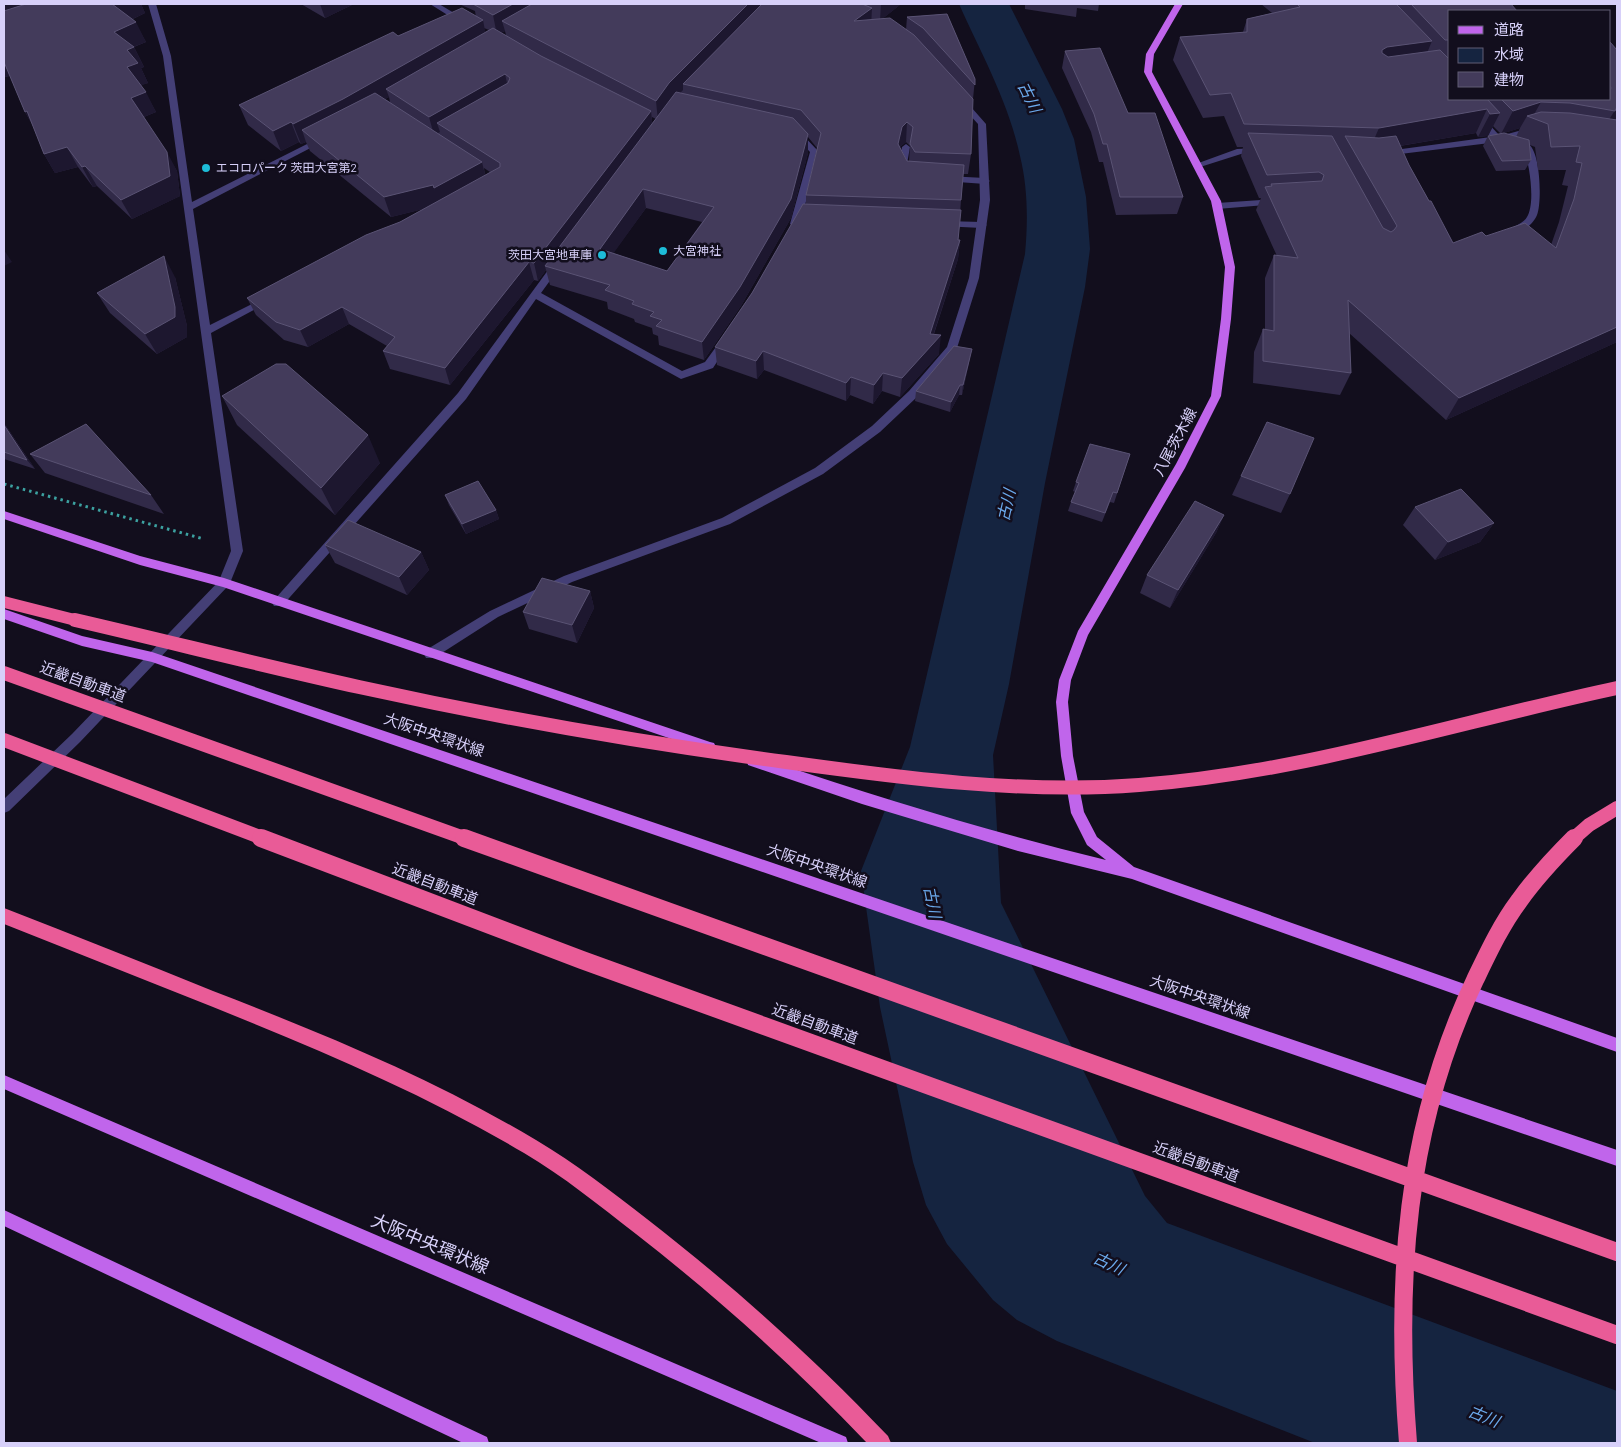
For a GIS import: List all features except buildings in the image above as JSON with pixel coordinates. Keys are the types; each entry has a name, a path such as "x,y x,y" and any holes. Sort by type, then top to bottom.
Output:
{"highway":[{"path":"4,602 308,676 505,716 687,748 879,775 987,785 1087,787 1185,781 1296,763 1550,701 1617,688"},
{"name":"近畿自動車道","path":"4,673 1617,1252"},
{"name":"近畿自動車道","path":"4,740 582,960 1617,1335"},
{"path":"1408,1443 1403,1400 1402,1311 1405,1252 1412,1193 1439,1065 1454,1023 1473,980 1518,901 1585,828 1617,808"},
{"path":"4,916 334,1047 436,1096 531,1147 682,1258 766,1330 846,1406 881,1443"}],"main road":[{"name":"八尾茨木線","path":"1132,873 1092,841 1078,813 1067,756 1062,702 1066,680 1082,634 1181,465 1216,396 1226,319 1230,267 1217,206 1148,72 1150,54 1179,4"},
{"path":"4,515 140,560 224,584 862,798 1018,845 1132,873 1617,1045"},
{"name":"大阪中央環状線","path":"4,614 82,641 152,657 1617,1158"},
{"name":"大阪中央環状線","path":"4,1082 840,1443"},
{"path":"4,1218 481,1443"}],"street":[{"path":"4,807 76,738 224,584 237,551 168,56 152,4"},
{"path":"434,4 474,27"},
{"path":"430,654 494,614 568,580 726,521 819,471 876,429 913,394 952,348 974,278 982,225 985,181 982,124 956,96"},
{"path":"1462,100 1498,139 1528,147 1536,203 1531,220 1507,236"},
{"path":"1378,155 1431,150 1498,139 1528,130 1547,131"},
{"path":"787,131 796,133 815,152 802,219 788,235"},
{"path":"189,207 331,135"},
{"path":"906,147 902,164 909,177"},
{"path":"1197,164 1240,151 1269,152"},
{"path":"937,179 985,181"},
{"path":"1217,206 1282,202"},
{"path":"933,224 982,225"},
{"path":"278,603 462,396 565,254"},
{"path":"535,294 681,376 709,365 731,333"},
{"path":"206,331 276,296"}],"path":[{"path":"4,484 204,539"}],"water":[{"name":"古川","path":"959,4 1009,4 1062,109 1074,139 1086,197 1090,249 1085,287 1045,483 1009,684 993,755 1001,903 1145,1196 1167,1223 1617,1391 1617,1443 1315,1443 1057,1341 1017,1320 993,1300 947,1244 926,1205 913,1162 880,1007 861,871 910,747 1025,254 1027,230 1023,168 1015,136 994,78"}],"place":[{"name":"エコロパーク 茨田大宮第2","path":"206,168"},
{"name":"大宮神社","path":"663,251"},
{"name":"茨田大宮地車庫","path":"602,255"}]}
